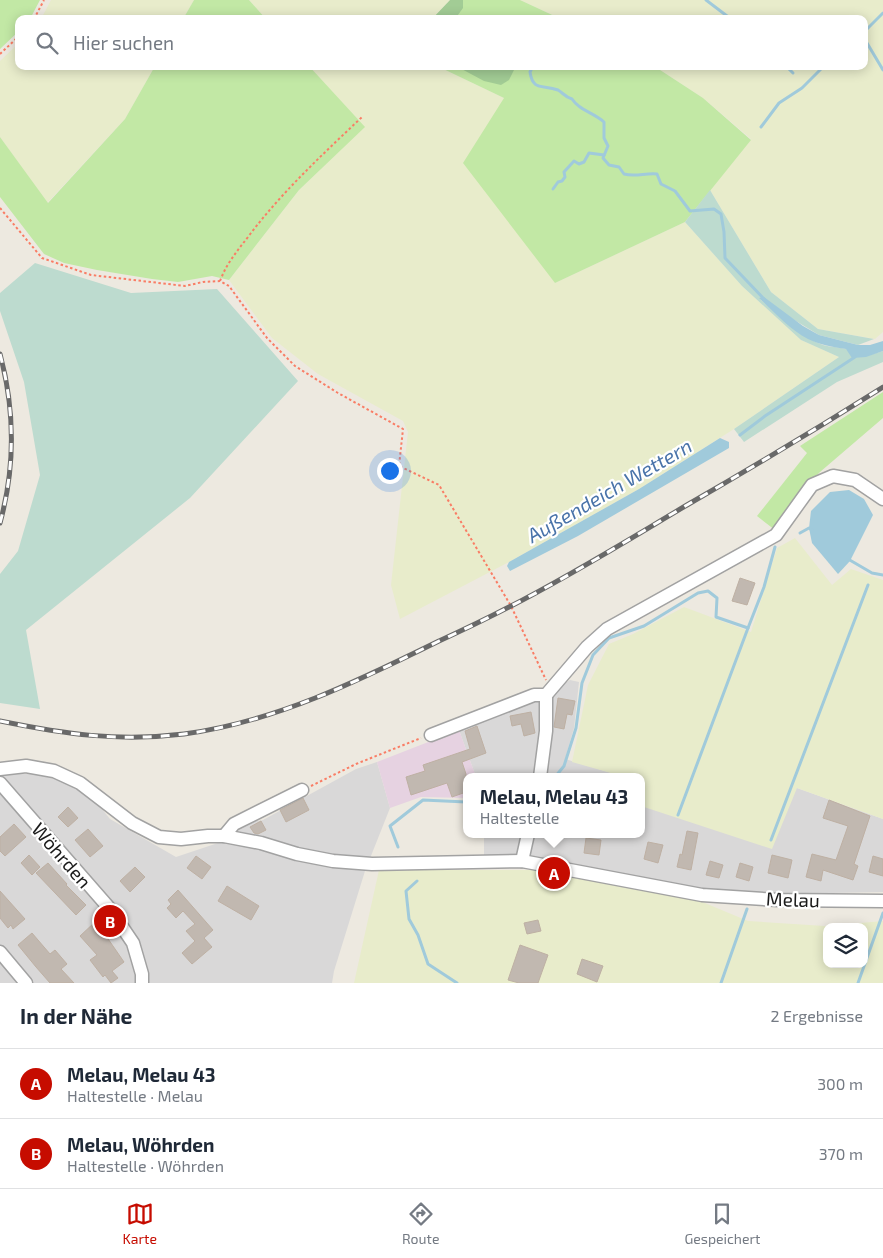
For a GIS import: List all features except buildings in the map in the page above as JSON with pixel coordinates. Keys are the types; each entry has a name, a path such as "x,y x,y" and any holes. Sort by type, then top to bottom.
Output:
{"street":[{"path":"541,773 546,731 546,695 587,647 607,629 776,535 812,485 833,476 856,480 883,500"},
{"path":"431,735 534,695 546,695"},
{"name":"Melau","path":"0,769 26,766 54,771 80,783 132,823 159,837 181,839 224,836 261,843 297,854 372,864 522,861 702,895 778,900 883,901"},
{"name":"Wöhrden","path":"0,783 110,909 133,943 142,974 142,983"},
{"path":"224,836 234,824 302,790"},
{"path":"522,861 527,838"},
{"path":"0,952 26,983"}],"path":[{"path":"36,15 44,0"},
{"path":"0,54 15,40"},
{"path":"220,281 226,265 271,206 299,176 362,117"},
{"path":"0,208 42,258 91,276 185,286 220,281 229,286 267,338 295,366 338,393 403,429 399,466 439,485 511,606 546,681 546,695"},
{"path":"302,790 356,764 431,735"}],"shaded area":[{"path":"570,680 579,682 574,728 565,759 612,773 475,773 459,730 537,700"},
{"path":"459,730 475,773 463,773 463,798 421,797 390,808 377,762"},
{"path":"377,762 390,808 365,871 332,983 0,983 0,774 51,774 89,793 110,819 176,857 224,841 243,824 263,820 356,769"},
{"path":"797,788 883,819 883,892 778,894 703,889 518,854 484,856 484,838 645,838 645,807"}],"green space":[{"path":"0,0 40,0 32,15 15,15 15,35 0,49"},
{"path":"51,0 194,0 185,15 43,15"},
{"path":"194,0 249,0 262,15 185,15"},
{"path":"249,0 450,0 436,15 262,15"},
{"path":"450,0 463,0 463,8 458,15 436,15"},
{"path":"451,0 520,0 552,15 436,15"},
{"path":"520,0 883,0 883,332 875,339 818,329 771,292 710,190 751,139 703,98 660,70 868,70 868,15 552,15"},
{"path":"15,47 15,70 153,70 125,119 47,203 0,137 0,61"},
{"path":"153,70 313,70 365,127 299,190 229,280 212,276 178,282 97,270 64,263 44,254 0,197 0,137 48,203 125,119"},
{"path":"313,70 445,70 504,98 555,283 685,222 742,286 801,340 839,357 734,429 639,489 509,562 400,619 391,585 408,432 403,421 318,374 272,338 229,280 299,190 364,127"},
{"path":"445,70 660,70 703,98 751,140 685,222 555,283 463,163 504,98"},
{"path":"463,70 514,70 509,80 501,85 484,81"},
{"path":"710,190 771,292 818,329 874,339 858,345 819,335 760,299 797,331 823,345 846,349 864,355 883,351 883,362 837,382 744,442 734,429 839,357 801,340 742,286 685,222"},
{"path":"35,263 131,293 217,289 298,381 190,498 26,630 40,709 0,703 0,574 18,551 40,475 24,382 0,311 0,293"},
{"path":"883,392 883,418 809,483 775,530 757,516 807,453 800,446"},
{"path":"795,538 832,585 851,569 883,580 883,819 797,788 772,849 645,807 645,773 611,773 572,762 588,685 609,644 633,634 684,607 751,632 777,548"},
{"path":"379,870 534,870 700,901 748,921 823,926 823,968 868,968 868,923 860,923 883,921 883,983 354,983"}],"water":[{"path":"764,297 803,326 819,335 858,345 870,345 883,341 883,351 866,357 852,358 846,349 827,346 813,341 789,326 759,298"},
{"path":"720,438 729,442 729,448 578,536 510,571 507,566 509,562 639,489"},
{"path":"849,490 864,499 873,515 850,561 838,574 812,543 809,528 811,511 830,492"}],"waterway":[{"path":"706,0 726,15"},
{"path":"868,28 883,13"},
{"path":"868,45 883,70"},
{"path":"531,70 531,78 536,85 558,90 604,122 604,138 608,146 603,158 609,165 619,167 624,174 628,175 657,174 661,184 675,191 690,211 714,209 721,214 725,258 765,300"},
{"path":"790,70 793,73"},
{"path":"761,127 779,103 802,88 820,70"},
{"path":"553,189 558,182 562,181 565,177 564,172 574,161 579,164 584,162 589,153 604,155"},
{"name":"Außendeich Wettern","path":"740,435 765,416 855,357"},
{"path":"800,533 809,528 812,530"},
{"path":"558,773 564,766 576,728 582,683 593,655 609,638 644,626 698,593 708,591 717,598 716,617 748,628 764,587 775,547"},
{"path":"848,559 872,573 883,575"},
{"path":"771,840 868,585"},
{"path":"678,815 748,628"},
{"path":"398,847 390,826 423,800 463,802"},
{"path":"417,881 406,891 409,919 418,935 428,964 457,983"},
{"path":"721,983 747,909"},
{"path":"858,983 883,913"}],"railway":[{"path":"0,354 11,418 11,460 0,523"},
{"path":"0,721 69,733 114,737 160,736 184,734 251,720 315,698 378,671 554,583 761,462 883,387"}],"place":[{"name":"Melau, Melau 43","path":"554,873"},
{"name":"Melau, Wöhrden","path":"110,921"}]}
